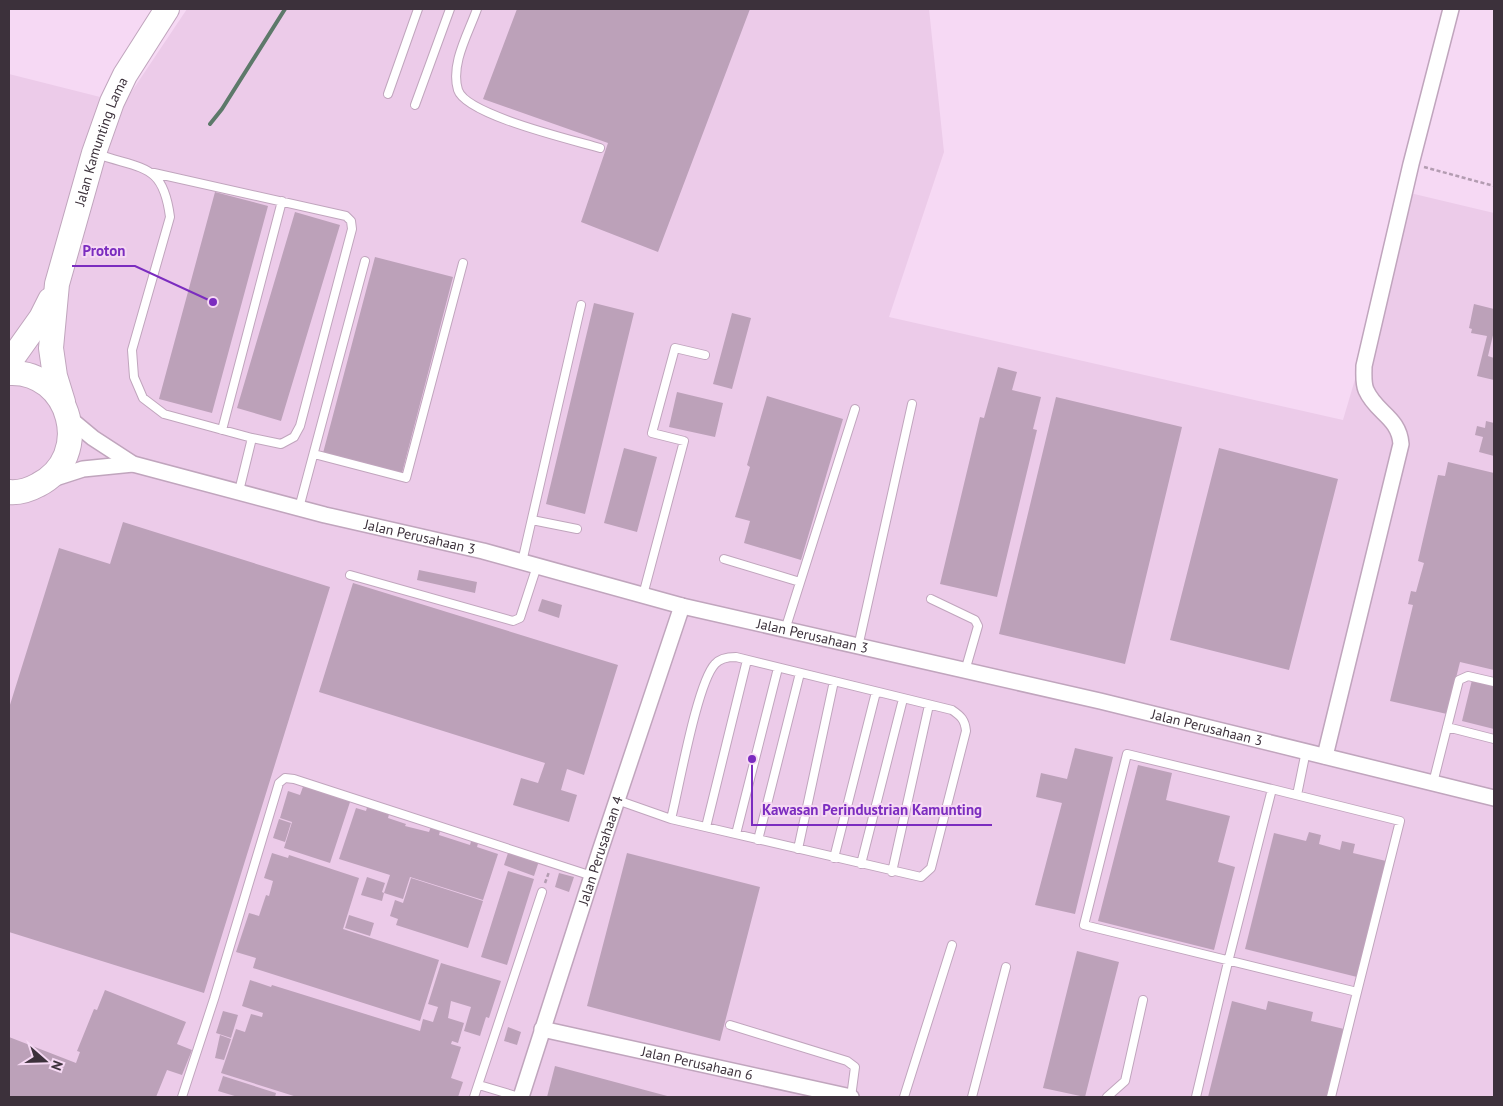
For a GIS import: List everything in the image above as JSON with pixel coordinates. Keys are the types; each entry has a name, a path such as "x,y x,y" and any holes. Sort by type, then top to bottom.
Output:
{"main road":[{"name":"Jalan Kamunting Lama","path":"57,284 94,153 112,102 125,75 167,9"},
{"path":"9,363 41,318 57,284"},
{"path":"9,505 28,488 60,467 68,452 71,435 66,410 55,376 51,348 57,284"},
{"path":"9,372 18,372 36,377 51,387 66,410"}],"street":[{"path":"1325,756 1401,444 1400,432 1393,421 1373,403 1365,388 1364,366 1411,164 1451,9"},
{"path":"66,410 92,438 133,464"},
{"path":"28,488 83,469 133,464"},
{"name":"Jalan Perusahaan 3","path":"133,464 299,508 529,564 682,606 1306,751 1494,798"},
{"name":"Jalan Perusahaan 4","path":"520,1097 682,606"},
{"name":"Jalan Perusahaan 6","path":"542,1029 851,1097"}],"lane":[{"path":"388,94 418,9"},
{"path":"415,105 450,9"},
{"path":"477,9 458,63 458,91 466,102 490,114 600,148"},
{"path":"94,153 154,173 346,216 351,221 352,229 300,426 294,436 281,444 164,414 143,398 134,377 132,350 170,218 167,196 162,184 154,173"},
{"path":"222,430 282,201"},
{"path":"299,508 365,260"},
{"path":"314,454 406,478 463,263"},
{"path":"350,575 513,621 520,618 529,564 532,520 581,305"},
{"path":"642,595 684,441 652,433 675,348 706,355"},
{"path":"858,647 912,404"},
{"path":"785,630 855,409"},
{"path":"239,491 252,438"},
{"path":"532,520 577,530"},
{"path":"724,559 800,582"},
{"path":"931,599 975,620 978,626 966,671"},
{"path":"617,800 671,819 892,872 921,877 931,868 966,731 961,716 952,710 747,660 726,657 715,663 708,674 702,690 671,819"},
{"path":"706,827 747,660"},
{"path":"736,834 778,668"},
{"path":"758,840 800,673"},
{"path":"1433,782 1459,680 1468,676 1494,682"},
{"path":"798,849 834,681"},
{"path":"834,858 876,692"},
{"path":"861,864 904,698"},
{"path":"892,872 929,705"},
{"path":"1447,727 1494,739"},
{"path":"1297,795 1306,751"},
{"path":"1332,1097 1400,821 1126,754 1084,925 1228,962 1357,992"},
{"path":"182,1097 279,783 286,778 294,778 592,876"},
{"path":"1196,1097 1272,789"},
{"path":"474,1097 542,892"},
{"path":"904,1097 952,945"},
{"path":"972,1097 1006,967"},
{"path":"1107,1097 1125,1081 1143,1000"},
{"path":"730,1024 847,1061 855,1067 851,1097"},
{"path":"478,1085 520,1097"}],"path":[{"path":"1411,164 1494,186"},
{"path":"542,892 552,863"}],"shaded area":[{"path":"187,9 929,9 944,152 889,317 1343,420 1410,193 1494,213 1494,1097 9,1097 9,74 124,103"}],"building":[{"path":"517,9 750,9 658,252 581,222 608,143 483,99"},
{"path":"215,192 268,206 212,413 159,399"},
{"path":"295,212 340,225 281,421 237,408"},
{"path":"375,257 453,277 402,473 323,453"},
{"path":"594,303 634,313 585,514 546,504"},
{"path":"1474,304 1494,309 1494,331 1488,356 1494,358 1494,380 1477,376 1487,336 1471,333 1472,329 1469,328"},
{"path":"732,313 751,318 732,389 713,384"},
{"path":"998,367 1017,372 1012,390 1041,397 1033,429 1037,430 997,597 940,584 980,417 984,418"},
{"path":"677,392 723,403 715,437 669,427"},
{"path":"767,396 843,419 801,560 744,543 750,521 735,517 750,467 747,465"},
{"path":"1056,397 1182,427 1125,664 999,634"},
{"path":"1486,421 1494,423 1494,456 1479,452 1483,437 1475,435 1477,426 1485,428"},
{"path":"624,448 657,457 637,532 604,523"},
{"path":"1219,448 1338,479 1289,670 1170,640"},
{"path":"1448,462 1494,473 1494,670 1460,662 1447,714 1390,701 1413,605 1408,604 1411,591 1416,592 1424,563 1418,561 1438,475 1445,476"},
{"path":"123,522 330,587 204,993 9,932 9,708 59,548 110,564"},
{"path":"419,570 477,582 475,593 417,580"},
{"path":"353,583 618,665 584,775 567,769 561,790 577,795 569,822 513,805 521,778 538,783 545,763 319,692"},
{"path":"542,599 562,605 559,618 538,611"},
{"path":"1472,680 1494,685 1494,729 1462,721"},
{"path":"1075,748 1113,757 1075,914 1035,905 1062,803 1036,797 1041,773 1067,779"},
{"path":"1138,765 1172,773 1166,800 1230,816 1218,862 1235,867 1214,950 1098,921"},
{"path":"304,784 351,799 330,863 284,848 292,822 280,818 288,791 300,795"},
{"path":"368,804 390,811 388,818 406,824 405,826 429,832 432,824 441,827 439,835 470,845 472,838 479,840 477,847 498,854 483,900 410,877 403,899 384,893 390,875 339,859 356,808 366,811"},
{"path":"279,819 291,823 285,842 273,838"},
{"path":"1309,832 1321,835 1319,844 1340,850 1342,841 1355,844 1353,853 1386,861 1357,977 1245,949 1274,833 1306,841"},
{"path":"509,850 539,861 534,876 504,865"},
{"path":"272,853 288,858 289,855 359,878 343,929 439,960 420,1021 253,968 256,958 236,952 249,913 259,916 266,895 269,896 273,881 264,878"},
{"path":"627,853 760,887 720,1041 587,1006"},
{"path":"508,871 534,879 507,965 481,957"},
{"path":"559,873 574,877 569,892 555,887"},
{"path":"367,877 385,883 382,892 384,893 382,901 361,895"},
{"path":"411,878 483,901 468,948 396,925 398,919 390,916 395,900 403,903"},
{"path":"349,915 374,923 370,936 345,928"},
{"path":"1077,951 1119,962 1085,1097 1043,1088"},
{"path":"441,963 501,981 489,1018 486,1017 480,1036 464,1031 471,1007 451,1001 448,1018 464,1023 458,1043 452,1041 451,1044 461,1047 451,1078 463,1082 458,1097 297,1097 221,1073 236,1029 245,1032 251,1014 262,1017 263,1013 242,1006 250,980 271,987 272,985 420,1031 423,1019 433,1022 438,1007 428,1004"},
{"path":"105,990 186,1022 177,1044 192,1050 182,1075 167,1070 156,1097 9,1097 9,1037 76,1063 80,1052 77,1051 94,1009 97,1010"},
{"path":"1232,1001 1266,1010 1268,1001 1313,1012 1311,1021 1344,1029 1328,1097 1208,1097"},
{"path":"223,1011 238,1015 231,1038 216,1033"},
{"path":"508,1027 521,1032 517,1045 504,1041"},
{"path":"220,1035 231,1039 224,1060 215,1058"},
{"path":"555,1066 671,1097 547,1097"},
{"path":"223,1076 276,1093 275,1097 238,1097 218,1091"}],"waterway":[{"path":"210,124 222,109 285,9"}],"place":[{"name":"Proton","path":"213,302"},
{"name":"Kawasan Perindustrian Kamunting","path":"752,759"}]}
